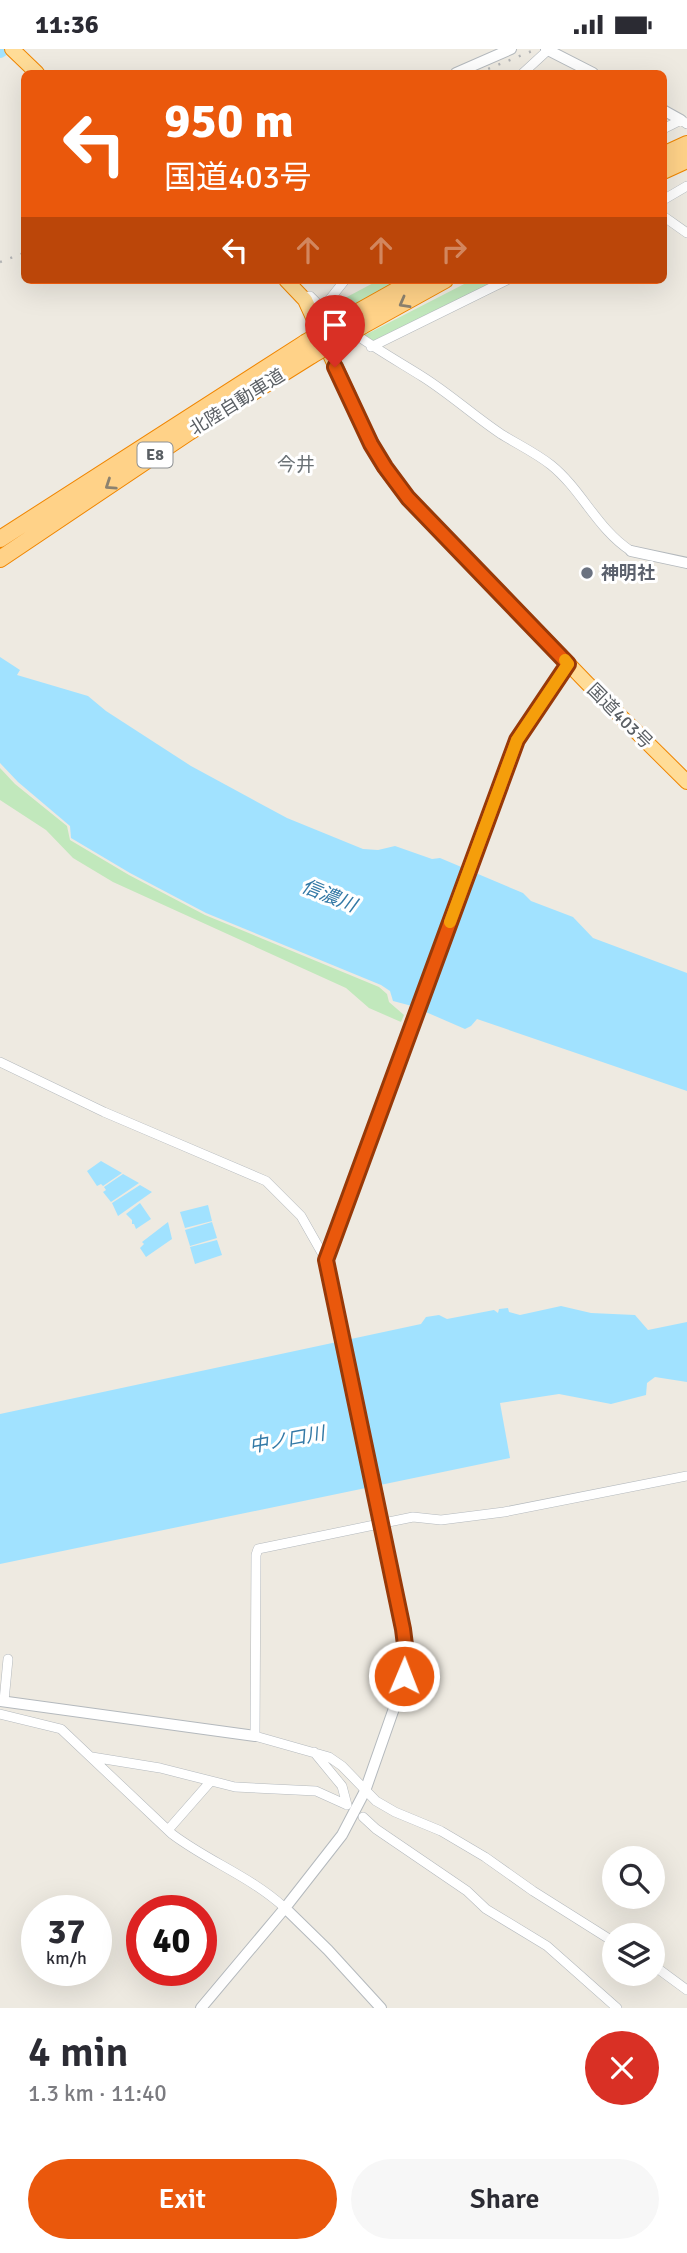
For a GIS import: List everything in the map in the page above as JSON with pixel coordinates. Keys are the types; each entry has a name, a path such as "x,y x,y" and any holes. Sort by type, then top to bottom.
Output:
{"highway":[{"path":"16,53 34,70"},
{"path":"667,153 687,144"},
{"path":"667,169 687,160"},
{"name":"国道403号","path":"290,284 302,297 385,467 408,498 568,664 687,782"},
{"name":"北陸自動車道","path":"0,539 359,319 409,284"},
{"name":"北陸自動車道","path":"359,319 436,284"},
{"name":"北陸自動車道","path":"0,559 308,349"}],"street":[{"path":"463,70 511,49"},
{"path":"526,70 547,49 587,70"},
{"path":"667,112 684,122"},
{"path":"667,128 684,122"},
{"path":"667,198 687,186"},
{"path":"667,219 687,233"},
{"path":"323,309 342,284"},
{"path":"371,347 499,284"},
{"path":"302,297 310,296 371,347 424,378 471,414 550,464 577,491 600,523 621,545 645,556 687,563"},
{"path":"326,1260 517,740 568,664"},
{"path":"0,1062 103,1112 266,1181 301,1216 320,1245 326,1260 403,1629 405,1665 399,1694 365,1791 342,1835 285,1909 201,2008"},
{"path":"255,1736 258,1549 413,1517 441,1520 504,1512 687,1476"},
{"path":"8,1659 2,1701 255,1736 329,1757 342,1766 376,1801 440,1831 485,1857 533,1892 602,1935"},
{"path":"0,1714 54,1726 73,1739 188,1846 264,1890 328,1950 380,2008"},
{"path":"92,1757 160,1768 235,1787 316,1791 347,1805 342,1786 313,1751"},
{"path":"168,1830 211,1781"},
{"path":"363,1817 376,1829 467,1891 486,1909 547,1946 617,2008"},
{"path":"665,1974 687,1990"}],"green space":[{"path":"371,284 398,284 345,312 345,298"},
{"path":"464,284 489,284 371,342 363,336"},
{"path":"0,768 15,784 67,826 70,840 205,915 379,987 387,994 389,1002 404,1015 401,1022 369,1008 346,988 113,882 73,858 46,830 0,800"}],"water":[{"name":"信濃川","path":"0,657 20,670 17,675 88,696 106,711 191,766 287,818 363,849 378,850 395,846 432,859 440,858 523,893 531,901 573,917 593,938 687,973 687,1091 477,1019 465,1029 412,1006 393,1001 390,991 381,985 206,913 71,838 70,826 0,763"},
{"path":"101,1161 122,1173 103,1186 97,1186 87,1171"},
{"path":"123,1174 139,1183 111,1202 103,1192 106,1190 104,1187"},
{"path":"140,1185 152,1192 118,1216 112,1203"},
{"path":"140,1203 151,1219 136,1229 126,1214"},
{"path":"208,1205 212,1221 185,1228 180,1212"},
{"path":"168,1222 172,1239 146,1257 140,1248 144,1244 142,1242"},
{"path":"212,1222 217,1238 190,1246 185,1230"},
{"path":"217,1240 222,1255 195,1264 190,1247"},
{"name":"中ノ口川","path":"561,1306 591,1313 635,1315 648,1330 687,1322 687,1382 655,1377 647,1383 646,1395 611,1404 559,1394 500,1403 510,1458 0,1564 0,1414 421,1324 426,1317 439,1315 447,1319 494,1310 498,1313 499,1309 508,1308 509,1312 520,1315"}],"pier":[{"path":"348,1336 381,1489 370,1491 337,1338"}],"railway":[{"path":"485,70 537,49"},
{"path":"0,262 21,254"}],"slow traffic":[{"path":"450,922 517,740 568,664 565,660"}],"place":[{"name":"神明社","path":"587,573"}],"district":[{"name":"今井","path":"296,465"}],"route":[{"path":"335,367 371,444 408,498 568,664 517,740 326,1260 403,1629 406,1653 404,1676"}]}
